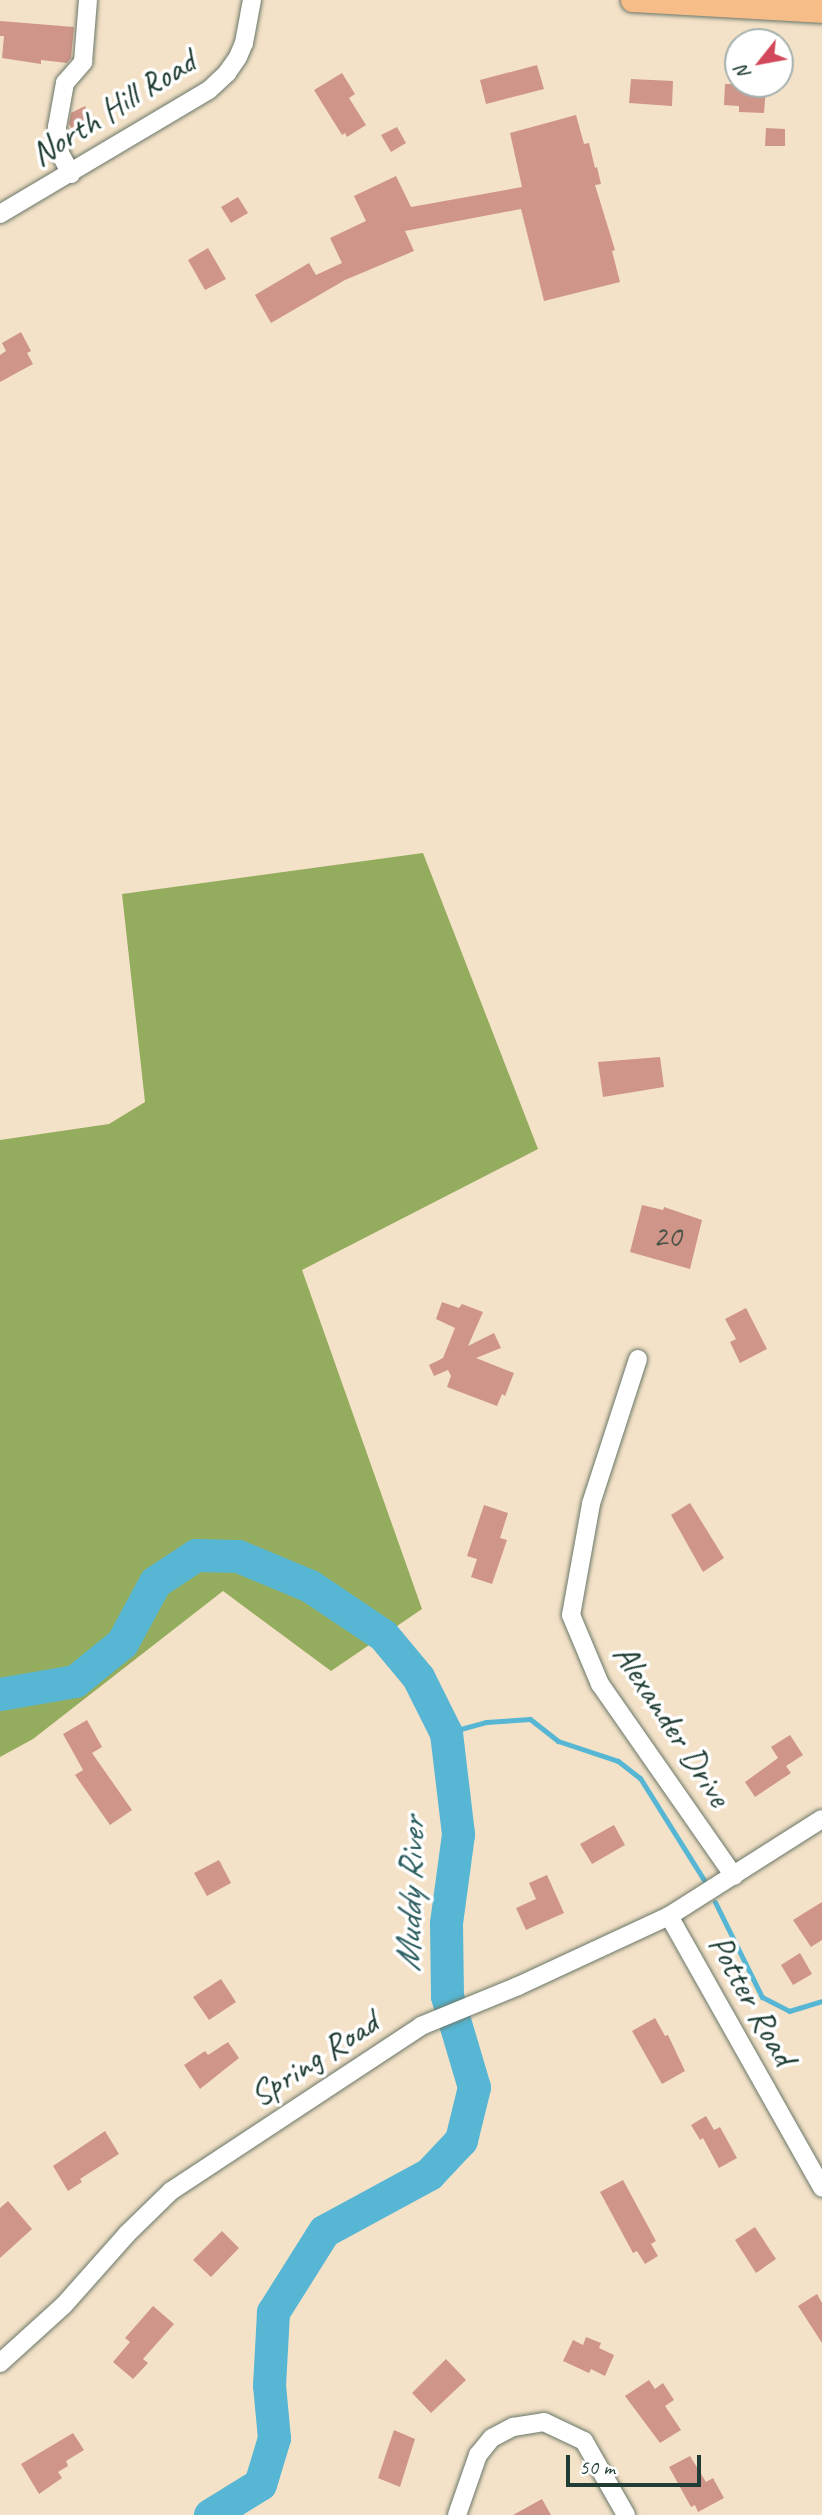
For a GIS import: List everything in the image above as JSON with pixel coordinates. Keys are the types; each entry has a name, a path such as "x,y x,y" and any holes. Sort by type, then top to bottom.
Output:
{"main road":[{"path":"632,0 822,11"}],"street":[{"path":"71,174 60,153 57,127 65,83 83,62 88,0"},
{"name":"North Hill Road","path":"0,214 209,90 227,73 244,43 252,0"},
{"name":"Alexander Drive","path":"638,1359 591,1504 571,1615 600,1684 734,1876"},
{"name":"Spring Road","path":"0,2363 64,2305 127,2234 171,2191 421,2026 669,1916 822,1819"},
{"name":"Potter Road","path":"669,1916 822,2188"},
{"path":"457,2515 478,2455 492,2438 513,2427 544,2422 584,2441 626,2515"}],"green space":[{"path":"423,853 538,1149 302,1270 422,1609 331,1671 223,1591 33,1739 0,1757 0,1140 109,1124 145,1102 122,894"}],"building":[{"path":"0,21 74,27 71,58 67,63 41,60 41,64 2,58 4,36 0,36"},
{"path":"537,65 544,89 486,104 480,80"},
{"path":"342,73 355,94 349,98 366,125 347,137 345,133 342,135 314,90"},
{"path":"631,79 673,81 672,106 629,103"},
{"path":"724,98 765,98 764,113 739,112 739,106 724,105"},
{"path":"85,106 94,123 74,133 69,124 71,113"},
{"path":"576,115 584,144 589,143 595,168 597,167 601,184 595,185 615,250 612,251 620,282 544,301 521,209 405,231 414,251 345,280 271,323 255,295 309,263 316,275 342,263 330,238 366,221 354,196 396,176 411,207 522,187 510,133"},
{"path":"397,127 406,143 391,152 381,135"},
{"path":"766,128 785,129 785,146 765,146"},
{"path":"238,197 248,213 231,223 221,207"},
{"path":"208,248 226,279 205,290 188,260"},
{"path":"21,332 31,351 27,353 33,364 0,382 0,355 6,351 2,343"},
{"path":"660,1057 664,1087 603,1097 598,1062"},
{"path":"642,1205 663,1210 664,1207 702,1220 690,1269 630,1252"},
{"path":"442,1302 459,1308 462,1304 483,1312 468,1346 494,1333 501,1348 476,1358 514,1373 505,1396 502,1394 497,1406 447,1387 451,1376 448,1370 434,1376 429,1365 443,1358 455,1328 436,1319"},
{"path":"746,1308 767,1349 740,1363 730,1342 736,1339 725,1319"},
{"path":"690,1503 724,1558 703,1572 671,1515"},
{"path":"484,1505 508,1513 500,1538 507,1540 492,1584 471,1577 477,1559 467,1556"},
{"path":"87,1720 102,1747 92,1753 132,1810 110,1825 75,1775 83,1770 63,1734"},
{"path":"790,1735 803,1755 786,1766 791,1773 755,1797 745,1782 778,1758 771,1747"},
{"path":"614,1825 625,1845 592,1864 580,1844"},
{"path":"219,1860 231,1883 207,1896 194,1873"},
{"path":"547,1875 564,1913 526,1930 516,1908 536,1899 529,1883"},
{"path":"822,1902 822,1940 811,1947 793,1920"},
{"path":"800,1953 812,1974 793,1985 781,1965"},
{"path":"221,1979 236,2002 209,2020 193,1997"},
{"path":"655,2018 665,2036 668,2035 685,2071 662,2084 632,2031"},
{"path":"228,2042 239,2058 200,2089 184,2065 205,2051 208,2055"},
{"path":"706,2116 714,2130 720,2127 737,2158 719,2168 703,2138 700,2140 691,2125"},
{"path":"105,2131 119,2154 80,2179 82,2182 68,2191 53,2166"},
{"path":"623,2180 656,2241 651,2244 658,2256 645,2264 637,2251 633,2253 600,2192"},
{"path":"8,2201 32,2229 0,2258 0,2208"},
{"path":"755,2227 776,2259 756,2273 735,2240"},
{"path":"222,2231 239,2248 211,2277 193,2260"},
{"path":"817,2294 822,2303 822,2343 798,2306"},
{"path":"153,2306 174,2324 143,2359 148,2363 133,2379 113,2362 130,2342 125,2338"},
{"path":"586,2337 601,2343 599,2348 614,2355 605,2376 591,2369 589,2373 563,2361 573,2340 583,2345"},
{"path":"446,2359 466,2380 431,2413 412,2393"},
{"path":"649,2380 655,2389 663,2383 674,2400 665,2406 681,2430 660,2443 625,2396"},
{"path":"394,2430 415,2439 400,2487 378,2478"},
{"path":"73,2433 84,2450 66,2461 68,2466 58,2472 62,2478 39,2494 21,2464"},
{"path":"690,2456 706,2482 713,2478 724,2498 698,2512 695,2505 691,2507 669,2467"},
{"path":"542,2499 551,2515 513,2515"}],"waterway":[{"name":"Muddy River","path":"0,1694 75,1681 122,1643 155,1582 196,1555 238,1556 310,1586 383,1635 418,1677 446,1733 458,1834 446,1923 447,1996 474,2087 461,2140 429,2174 324,2231 273,2312 269,2385 274,2438 260,2484 210,2515"},
{"path":"446,1733 486,1722 530,1719 558,1741 618,1761 640,1778 704,1880"},
{"path":"715,1902 762,1997 789,2011 822,2001"}]}
